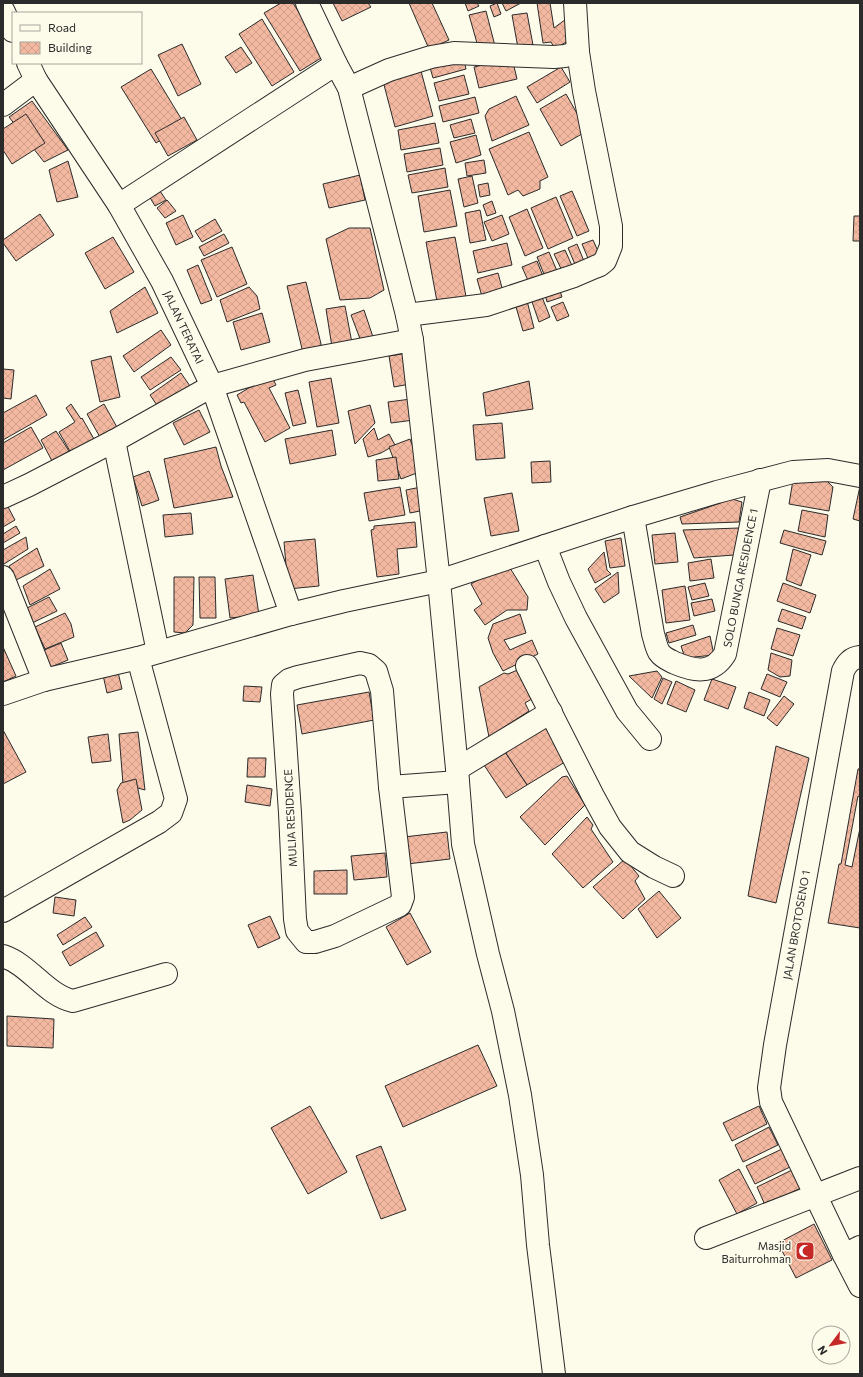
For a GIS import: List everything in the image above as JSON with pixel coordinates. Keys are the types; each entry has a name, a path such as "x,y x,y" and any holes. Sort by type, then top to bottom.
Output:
{"street":[{"path":"307,3 349,88 407,315 412,340 439,581 458,775 463,844 488,954 504,1011 520,1095 532,1174 538,1244 554,1374"},
{"path":"407,315 486,305 574,276 600,265 605,261 612,246 611,226 589,122 578,52 575,3"},
{"path":"3,10 12,29"},
{"path":"349,88 389,70 431,57 454,53 554,57 566,56 578,52"},
{"path":"119,205 336,64"},
{"path":"3,105 32,72"},
{"name":"JALAN TERATAI","path":"32,72 119,205 162,281 212,386 291,614"},
{"path":"3,497 114,441 212,386 305,360 412,340"},
{"path":"114,441 158,652"},
{"path":"3,694 44,680 138,658 291,614 439,581 633,518 760,480 793,472 828,470 860,476"},
{"name":"SOLO BUNGA RESIDENCE 1","path":"633,518 653,634 660,653 665,658 682,666 700,670 708,669 721,660 725,654 760,480"},
{"path":"545,546 559,582 576,618 627,711 650,739"},
{"path":"3,577 44,680"},
{"name":"JALAN BROTOSENO 1","path":"860,657 852,659 847,663 843,671 775,1045 769,1088 771,1102 815,1195 852,1251 860,1286"},
{"path":"3,911 159,822 171,813 176,798 138,658"},
{"name":"MULIA RESIDENCE","path":"360,663 369,665 376,671 382,691 390,787 403,897 400,905 335,936 315,942 306,942 297,931 294,919 290,820 282,694 283,685 289,680 298,677 360,663"},
{"path":"527,666 592,796 610,827 630,852 654,867 673,876"},
{"path":"390,787 458,775 551,712"},
{"path":"3,956 11,959 23,967 63,999 73,1001 166,974"},
{"path":"706,1238 860,1178"}],"building":[{"path":"281,3 293,3 326,55 300,71 264,13"},
{"path":"333,3 368,3 371,7 342,21"},
{"path":"409,3 432,3 449,40 429,49"},
{"path":"465,3 477,3 479,6 468,11"},
{"path":"497,3 501,14 494,17 490,6"},
{"path":"502,3 521,3 506,11"},
{"path":"537,3 550,3 554,28 566,19 577,35 555,49 551,42 543,43"},
{"path":"486,11 495,46 479,50 469,15"},
{"path":"527,13 533,45 518,48 512,15"},
{"path":"262,19 294,72 272,86 239,34"},
{"path":"182,44 201,84 178,96 158,55"},
{"path":"241,47 252,63 236,73 225,57"},
{"path":"463,56 466,69 433,78 429,64"},
{"path":"512,58 517,79 479,88 474,67"},
{"path":"561,67 570,82 537,103 527,87"},
{"path":"151,69 185,125 156,143 121,87"},
{"path":"421,71 433,116 395,127 383,81"},
{"path":"464,75 469,94 439,101 434,83"},
{"path":"566,94 587,131 561,146 540,109"},
{"path":"516,96 529,125 492,141 485,116 489,109"},
{"path":"475,97 479,113 443,122 439,106"},
{"path":"32,101 68,150 44,162 9,117"},
{"path":"26,114 45,143 12,164 3,150 3,129"},
{"path":"184,117 197,140 168,156 155,133"},
{"path":"471,119 475,133 454,138 450,125"},
{"path":"435,123 439,143 401,150 398,130"},
{"path":"529,132 548,177 540,181 540,189 523,196 518,190 508,195 489,149"},
{"path":"476,135 481,155 456,163 450,142"},
{"path":"440,148 443,165 407,172 404,154"},
{"path":"484,160 486,173 467,176 465,163"},
{"path":"68,161 78,197 57,202 49,170"},
{"path":"445,168 448,187 412,193 408,175"},
{"path":"360,175 365,200 329,208 323,184"},
{"path":"472,176 478,203 464,207 458,179"},
{"path":"488,183 490,195 480,197 478,185"},
{"path":"156,185 166,200 155,206 146,191"},
{"path":"450,190 457,226 424,232 418,196"},
{"path":"572,191 589,231 577,236 560,196"},
{"path":"556,197 573,238 548,249 531,208"},
{"path":"167,200 176,211 165,218 157,208"},
{"path":"492,201 496,213 487,216 483,205"},
{"path":"527,209 543,248 525,256 509,217"},
{"path":"480,210 486,240 470,243 465,213"},
{"path":"40,214 54,235 16,261 3,243 3,240"},
{"path":"183,215 193,237 176,245 166,223"},
{"path":"502,215 509,234 492,241 484,222"},
{"path":"854,216 860,216 860,241 853,241"},
{"path":"215,219 222,231 202,242 195,231"},
{"path":"349,228 370,228 384,290 370,298 340,300 326,239"},
{"path":"224,234 229,243 204,256 199,247"},
{"path":"113,237 134,272 105,289 85,253"},
{"path":"455,237 467,302 438,307 426,242"},
{"path":"593,240 601,258 590,263 582,244"},
{"path":"507,243 512,265 478,273 473,251"},
{"path":"577,244 586,266 577,269 568,248"},
{"path":"232,247 247,284 217,297 201,260"},
{"path":"565,250 574,270 564,275 554,254"},
{"path":"549,252 560,278 548,284 537,257"},
{"path":"537,261 544,279 530,285 522,267"},
{"path":"198,265 212,300 201,304 187,270"},
{"path":"498,273 504,295 483,300 477,279"},
{"path":"306,282 322,348 303,353 287,286"},
{"path":"558,285 562,297 547,302 544,290"},
{"path":"145,287 158,313 117,333 110,311"},
{"path":"249,287 257,296 260,309 227,322 220,300"},
{"path":"540,292 550,317 539,322 530,296"},
{"path":"526,297 534,328 523,331 514,300"},
{"path":"563,302 569,316 557,321 551,307"},
{"path":"345,306 352,343 332,347 326,309"},
{"path":"364,310 374,340 362,344 351,315"},
{"path":"262,313 270,342 241,350 233,322"},
{"path":"161,330 171,345 134,372 123,356"},
{"path":"409,353 415,383 394,387 389,356"},
{"path":"111,356 120,397 100,402 91,361"},
{"path":"171,357 181,370 150,390 141,377"},
{"path":"3,369 14,370 11,399 3,398"},
{"path":"181,373 192,389 161,411 150,395"},
{"path":"272,377 276,385 269,388 290,428 265,442 244,402 241,403 237,395 264,379"},
{"path":"331,378 339,423 317,427 309,382"},
{"path":"529,381 533,409 486,416 483,393"},
{"path":"298,390 306,423 293,426 285,393"},
{"path":"36,395 47,415 3,440 3,413"},
{"path":"411,399 414,420 391,423 388,402"},
{"path":"71,404 81,419 82,418 94,439 71,453 59,432 75,422 66,408"},
{"path":"104,404 118,429 101,439 87,414"},
{"path":"370,405 375,423 355,444 348,411"},
{"path":"199,410 210,432 184,445 173,423"},
{"path":"502,423 505,458 476,460 473,425"},
{"path":"31,427 43,448 3,470 3,443"},
{"path":"374,428 378,440 389,434 395,445 381,453 368,457 363,439"},
{"path":"332,430 336,455 290,464 285,439"},
{"path":"56,431 69,451 52,461 41,440"},
{"path":"410,439 422,471 401,479 389,447"},
{"path":"216,447 221,466 233,497 174,508 164,459"},
{"path":"396,457 399,479 378,481 376,460"},
{"path":"550,461 551,482 532,483 531,462"},
{"path":"149,471 159,500 142,506 133,477"},
{"path":"811,479 827,481 833,487 829,511 789,504 793,480"},
{"path":"860,486 860,521 853,519"},
{"path":"400,487 405,515 369,521 364,493"},
{"path":"421,487 425,510 410,513 406,490"},
{"path":"512,493 519,531 491,536 484,498"},
{"path":"732,499 742,502 739,522 682,524 680,517"},
{"path":"7,505 15,520 3,527 3,507"},
{"path":"802,510 828,515 825,537 798,531"},
{"path":"191,513 193,534 165,537 163,515"},
{"path":"415,522 417,547 397,549 399,574 377,577 371,530 374,529 374,526"},
{"path":"16,526 20,533 3,543 3,534"},
{"path":"739,528 734,555 694,558 683,530"},
{"path":"784,530 826,541 822,555 780,543"},
{"path":"675,533 678,562 655,564 652,535"},
{"path":"26,537 28,549 4,564 3,550"},
{"path":"621,538 625,566 610,568 605,541"},
{"path":"315,539 319,586 288,589 284,542"},
{"path":"37,548 44,566 16,580 9,566"},
{"path":"793,549 811,555 801,586 786,580"},
{"path":"604,552 607,570 611,574 595,583 588,569"},
{"path":"711,559 714,578 690,581 688,563"},
{"path":"510,568 528,597 527,610 507,610 485,625 474,610 482,604 471,584 490,573"},
{"path":"50,569 60,589 30,605 23,586"},
{"path":"618,572 619,593 604,603 595,589"},
{"path":"253,575 259,615 230,618 225,579"},
{"path":"174,577 194,577 193,625 185,633 174,632"},
{"path":"199,577 215,577 216,618 200,618"},
{"path":"705,583 709,596 692,600 688,587"},
{"path":"783,583 816,595 810,613 777,601"},
{"path":"685,586 690,620 666,623 662,590"},
{"path":"49,597 57,611 30,624 23,610"},
{"path":"712,599 715,611 694,616 691,603"},
{"path":"782,609 806,617 802,629 778,621"},
{"path":"65,613 71,624 74,637 45,649 35,627"},
{"path":"520,614 526,633 504,640 510,650 532,640 538,654 503,671 493,653 488,638 493,624"},
{"path":"693,625 696,635 669,643 666,633"},
{"path":"777,628 800,635 793,656 771,649"},
{"path":"710,636 714,655 685,658 681,646"},
{"path":"61,643 68,660 44,670 37,653"},
{"path":"3,647 16,676 3,682"},
{"path":"771,653 792,660 790,676 780,677 768,670"},
{"path":"520,669 535,697 525,703 529,711 489,737 479,687 504,673 508,674"},
{"path":"657,671 662,677 652,698 629,676"},
{"path":"118,672 122,689 107,693 103,675"},
{"path":"767,674 787,682 780,697 761,689"},
{"path":"663,678 672,682 662,704 654,699"},
{"path":"712,679 736,687 728,709 704,700"},
{"path":"676,681 695,690 686,712 667,704"},
{"path":"244,686 262,687 260,702 243,701"},
{"path":"369,692 374,720 302,734 297,705"},
{"path":"749,692 770,700 764,716 744,708"},
{"path":"784,696 794,704 777,726 767,718"},
{"path":"548,725 565,762 527,785 505,752"},
{"path":"3,730 26,772 3,784"},
{"path":"138,732 145,790 123,784 119,734"},
{"path":"108,734 111,761 92,763 88,737"},
{"path":"776,746 809,758 776,903 748,896"},
{"path":"505,752 527,785 506,798 484,765"},
{"path":"248,758 266,758 265,777 247,777"},
{"path":"860,767 860,797 858,796 845,865 852,867 860,828 860,928 828,923 839,864 841,864 858,769"},
{"path":"567,776 585,805 545,845 520,817 562,777"},
{"path":"136,779 142,810 130,820 123,823 117,790 121,783"},
{"path":"247,785 272,789 270,806 245,802"},
{"path":"587,817 593,825 591,829 613,862 583,888 552,854"},
{"path":"447,832 450,859 407,864 404,837"},
{"path":"385,853 387,877 354,880 351,856"},
{"path":"625,859 639,876 635,881 645,899 623,919 593,887"},
{"path":"347,870 347,894 314,894 314,871"},
{"path":"659,891 681,918 657,938 638,909"},
{"path":"55,897 76,900 74,916 53,913"},
{"path":"410,913 431,952 407,965 386,927"},
{"path":"270,916 280,938 258,948 248,925"},
{"path":"85,917 92,927 63,945 57,935"},
{"path":"96,932 104,946 70,966 62,952"},
{"path":"7,1016 54,1019 53,1048 7,1046"},
{"path":"478,1045 497,1086 403,1127 385,1086"},
{"path":"310,1106 347,1172 308,1194 271,1128"},
{"path":"759,1106 767,1124 732,1141 723,1123"},
{"path":"769,1127 778,1145 743,1162 735,1145"},
{"path":"381,1146 406,1210 381,1219 356,1156"},
{"path":"782,1149 790,1167 755,1184 746,1166"},
{"path":"739,1169 757,1203 737,1214 719,1180"},
{"path":"792,1170 801,1188 765,1205 757,1187"},
{"name":"Masjid Baiturrohman","path":"814,1224 832,1260 796,1278 778,1243"}],"place":[{"name":"Masjid Baiturrohman","path":"805,1251"}]}
